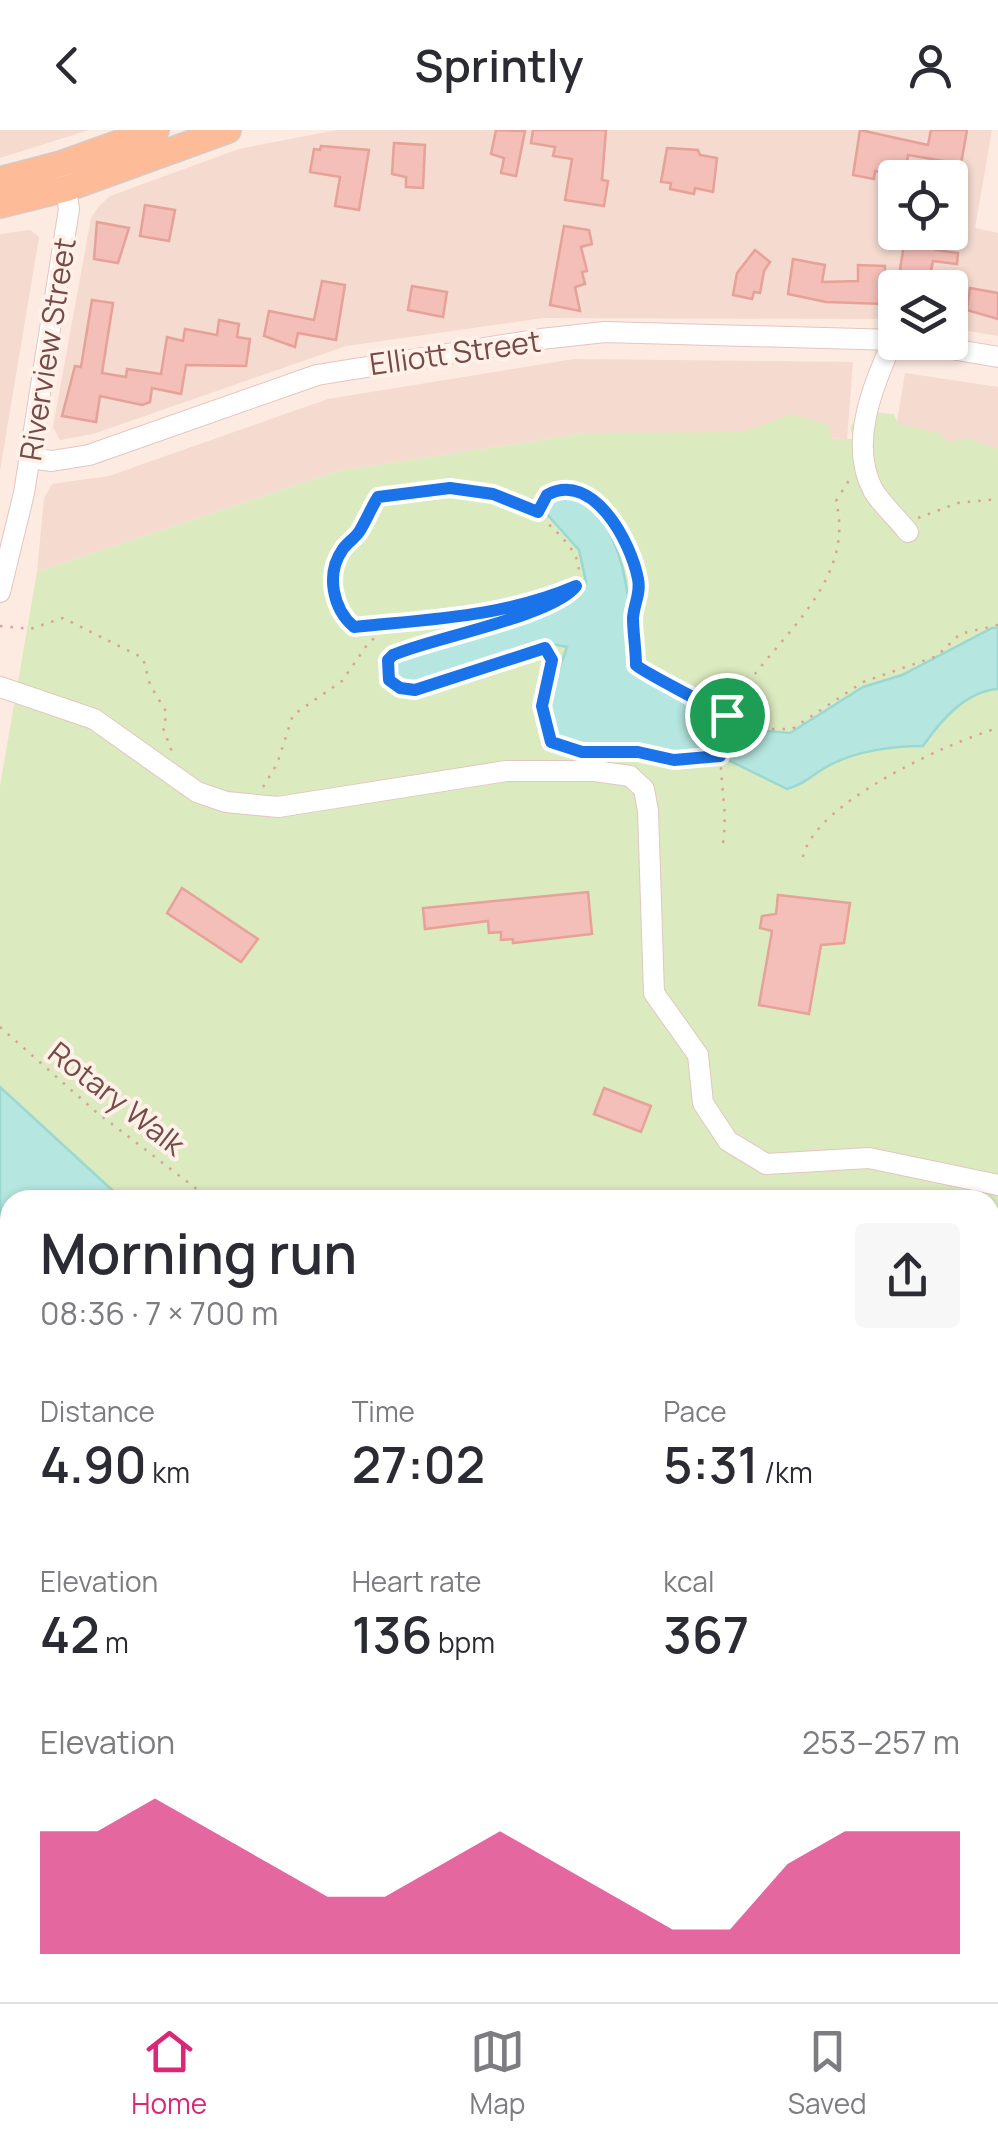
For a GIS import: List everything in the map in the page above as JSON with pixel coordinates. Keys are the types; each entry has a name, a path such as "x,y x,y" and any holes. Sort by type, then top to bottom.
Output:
{"main road":[{"path":"0,204 156,130"},
{"path":"0,180 64,176 190,136 228,130"}],"street":[{"name":"Riverview Street","path":"1,581 30,458 69,209 64,176"},
{"name":"Elliott Street","path":"30,458 52,460 89,454 318,375 541,339 606,332 878,340"},
{"name":"Elliott Street","path":"968,352 998,357"},
{"path":"891,360 864,420 866,463 873,488 905,529"},
{"path":"0,688 94,719 196,792 256,807 506,771 594,771 630,776 644,790 648,811 654,993 698,1056 703,1103 728,1141 766,1164 869,1158 998,1185"}],"path":[{"path":"723,844 726,820 720,756 727,715 817,600 838,554 843,528 836,501 844,484 866,463"},
{"path":"576,586 528,606 418,624 354,627 338,614 333,568 378,497 450,488 493,494 538,512 578,559 576,586 569,594 393,655 388,660 389,680 400,688 415,690 545,648 552,660 542,706 551,742 582,752 638,752 674,760 720,756"},
{"path":"538,512 547,495 566,489 588,495 602,506 637,574 638,599 633,615 636,665 648,676 674,683 727,715 767,728 792,729 863,682 937,656 944,644 960,634 998,625"},
{"path":"905,529 958,504 998,499"},
{"path":"0,626 30,629 64,618 144,658 150,686 167,714 163,728 172,758 163,768"},
{"path":"256,807 293,715 342,681 367,645 390,624"},
{"path":"131,650 135,644"},
{"path":"802,856 806,838 868,786 998,728"},
{"name":"Rotary Walk","path":"0,1027 95,1111 198,1190"}],"shaded area":[{"path":"0,130 89,130 0,158"},
{"path":"337,130 992,130 975,228 998,233 998,336 968,331 968,270 878,270 878,319 543,318 346,346 93,434 60,440 53,427 91,218 110,196 239,149"},
{"path":"30,230 39,237 0,470 0,234"},
{"path":"574,359 853,362 847,439 586,433 338,471 37,572 44,498 52,484 109,476 328,399"},
{"path":"905,373 998,387 998,456 894,440"}],"green space":[{"path":"792,414 830,426 831,439 854,439 850,428 858,415 894,414 898,424 941,433 947,442 967,438 998,448 998,1190 112,1190 0,1087 0,786 37,572 338,471 586,433 742,432"}],"water":[{"path":"557,495 576,495 593,509 616,546 627,591 627,658 639,676 684,694 720,719 743,729 790,733 863,687 902,675 992,628 998,628 998,689 965,701 923,746 862,753 787,789 714,753 675,757 635,750 592,749 559,737 550,723 548,701 567,647 542,642 417,686 391,679 391,662 400,655 576,594 586,582 579,550 546,513 547,502"},
{"path":"0,1087 112,1190 0,1190"}],"building":[{"path":"496,130 525,131 516,176 501,173 504,158 491,154"},
{"path":"533,130 606,130 602,180 608,181 604,206 565,200 572,159 553,156 555,147 531,143"},
{"path":"860,130 928,145 931,130 967,130 962,160 908,155 907,160 878,160 874,179 853,175"},
{"path":"394,143 425,145 423,188 406,187 406,177 392,174"},
{"path":"321,146 369,150 359,210 335,206 340,177 310,172 314,149 320,150"},
{"path":"667,148 698,150 700,155 717,158 713,192 695,188 694,194 670,189 671,183 661,182"},
{"path":"145,205 175,210 169,241 140,236"},
{"path":"97,222 129,228 118,263 94,259"},
{"path":"564,226 589,230 592,244 581,247 587,271 582,272 585,284 575,287 580,311 550,305"},
{"path":"755,250 770,262 760,293 754,292 752,299 733,295 737,273"},
{"path":"903,250 958,253 957,264 933,261 931,270 900,270"},
{"path":"793,259 825,265 822,282 858,281 858,265 885,266 885,270 878,270 878,304 826,302 788,294"},
{"path":"322,281 345,285 336,340 298,333 295,347 264,336 269,311 314,320"},
{"path":"412,286 447,292 443,317 408,310"},
{"path":"970,288 998,293 998,319 968,310"},
{"path":"92,300 113,303 102,373 126,377 127,369 161,374 167,337 183,341 185,329 217,335 219,320 239,324 237,337 250,339 246,366 186,365 181,394 152,388 150,402 142,405 100,396 96,422 62,416 75,366 81,367"},
{"path":"182,888 258,939 241,962 167,913"},
{"path":"588,892 592,934 513,943 513,939 501,940 501,932 489,933 488,921 425,929 423,908"},
{"path":"778,895 850,903 844,943 821,945 809,1014 759,1005 772,931 760,928 762,916 776,914"},
{"path":"604,1088 651,1106 641,1132 594,1114"}],"route":[{"path":"450,488 493,494 538,512 547,495 577,490 602,506 624,542 637,574 638,599 633,615 636,665 648,676 674,683 727,715 720,756 674,760 638,752 582,752 560,741 551,742 542,706 552,660 545,648 415,690 400,688 389,680 388,660 393,655 424,648 524,612 569,594 576,586 528,606 418,624 354,627 338,614 333,568 343,548 360,532 378,497 406,490 450,488"}]}
